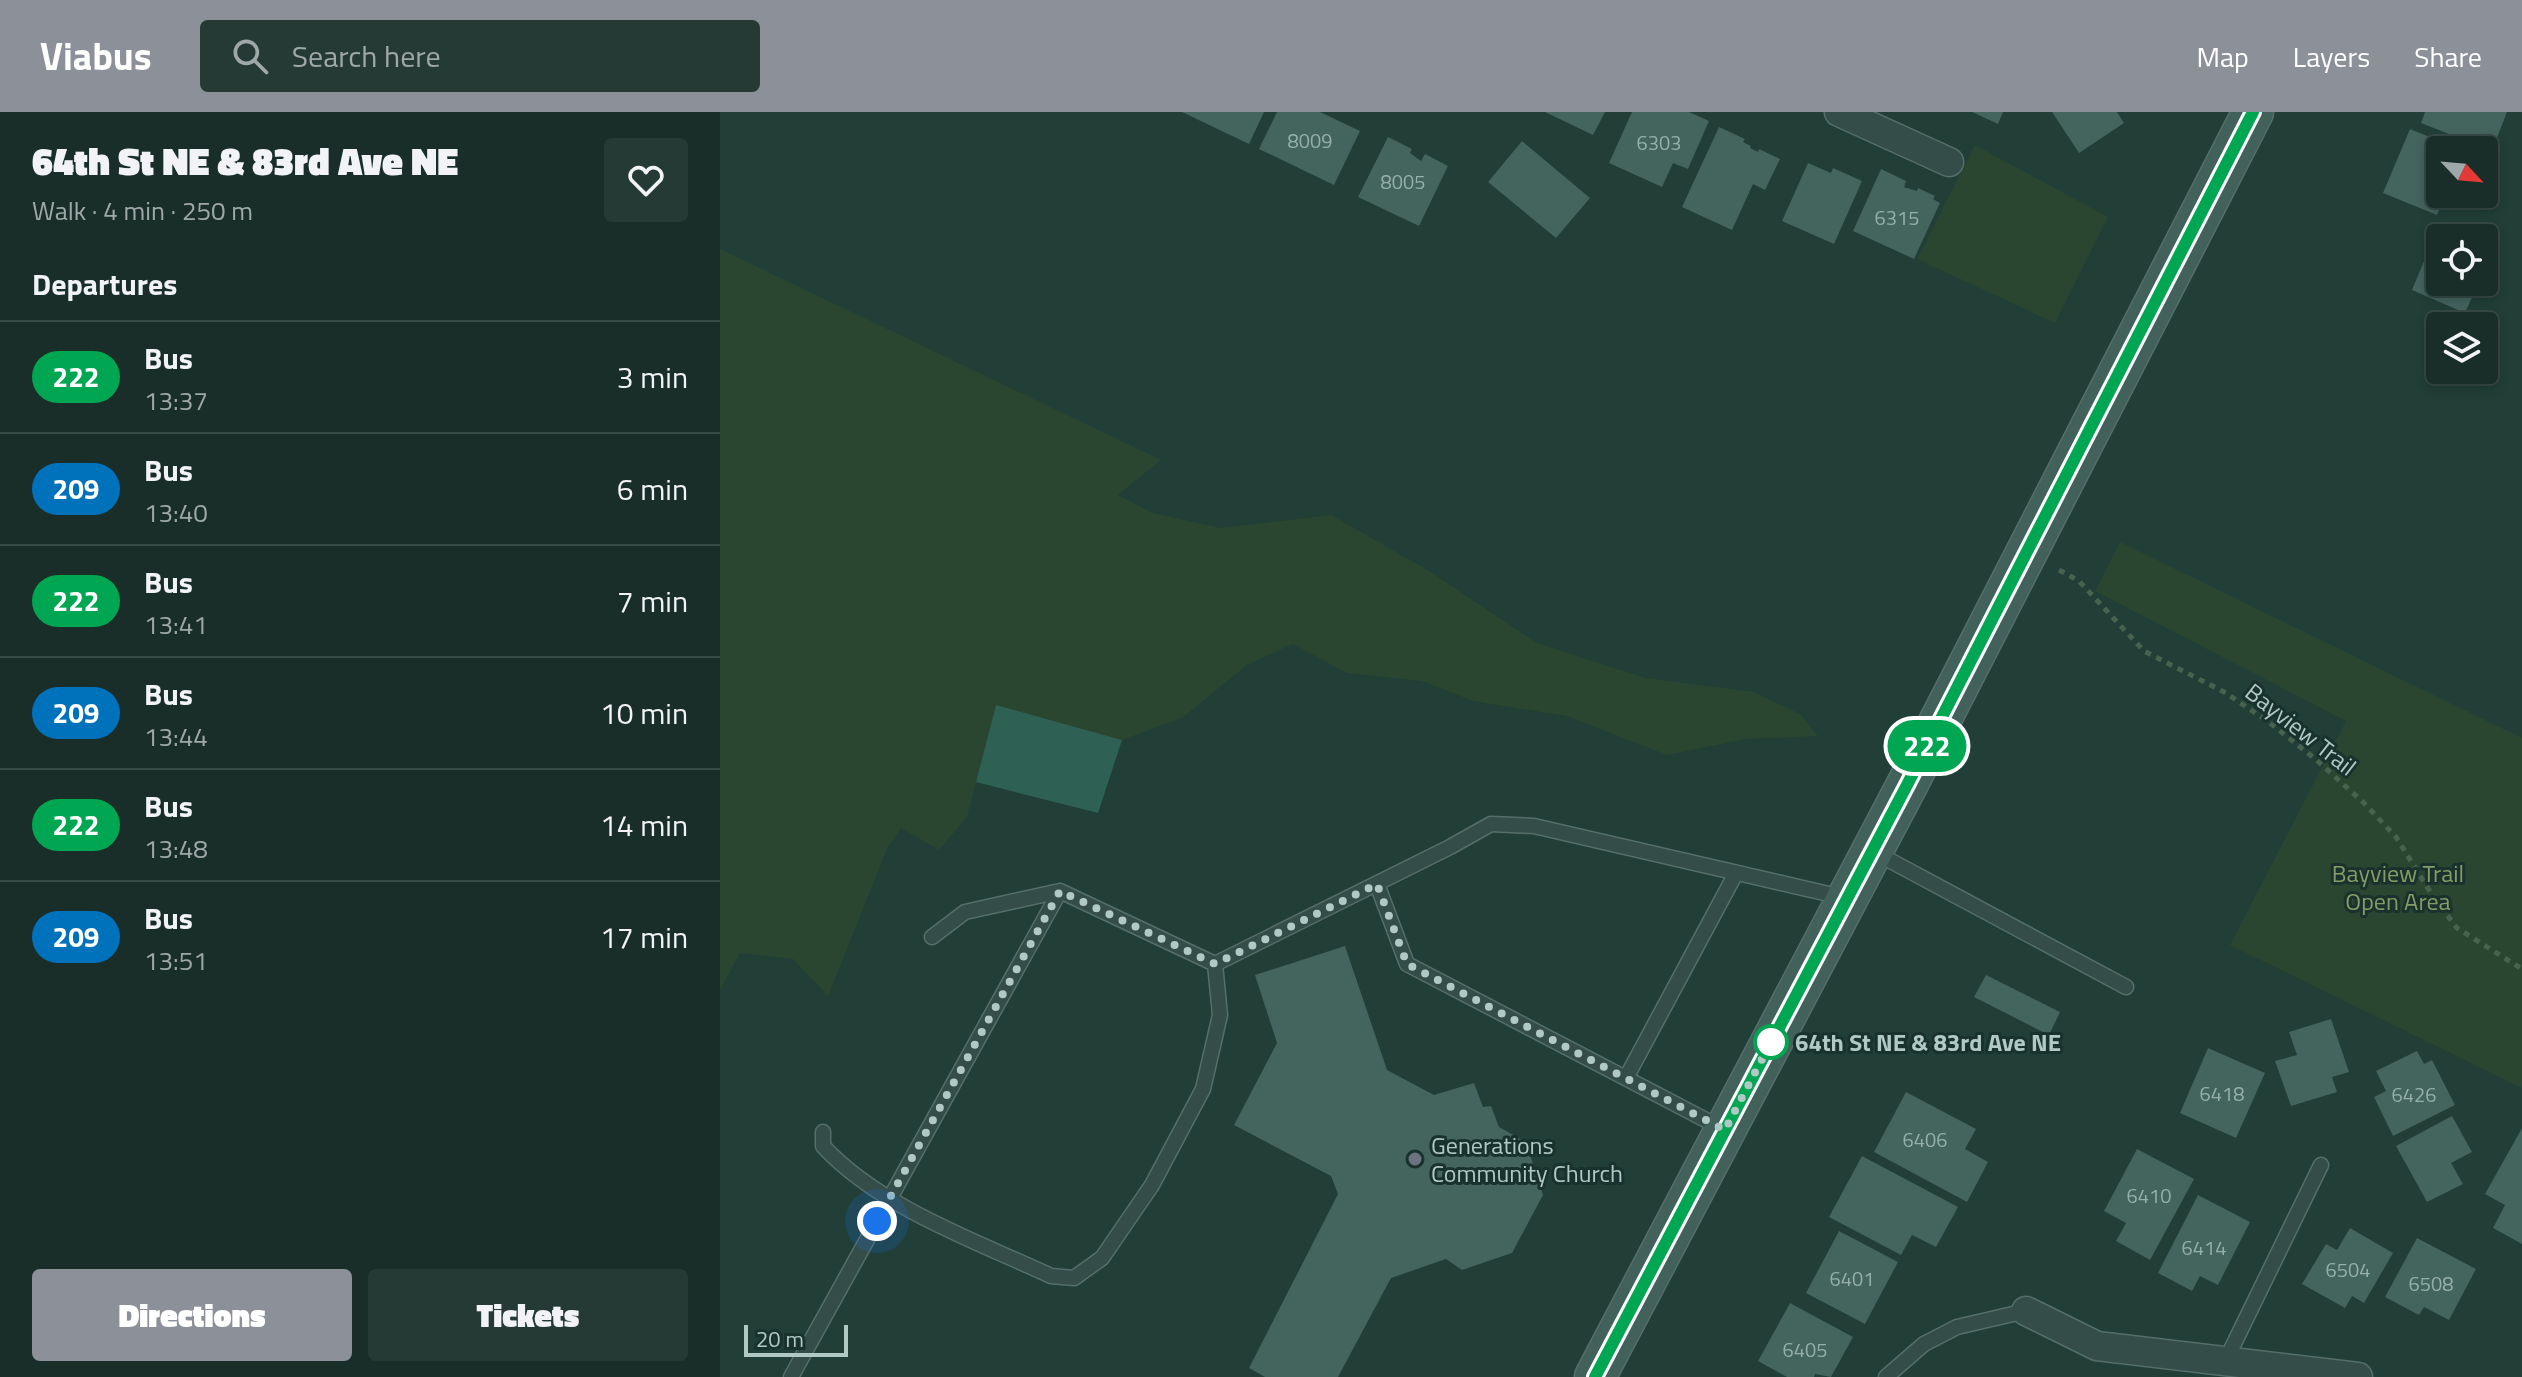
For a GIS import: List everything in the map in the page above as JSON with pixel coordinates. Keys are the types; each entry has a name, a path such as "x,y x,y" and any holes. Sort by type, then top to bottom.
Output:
{"main road":[{"path":"1595,1377 1872,851 2253,112"}],"street":[{"path":"1839,112 1949,162"},
{"path":"2026,1311 2097,1346 2358,1377"}],"lane":[{"path":"1215,964 1491,824 1534,826 1847,899"},
{"path":"1872,851 2126,987"},
{"path":"1626,1078 1736,873"},
{"path":"1377,884 1407,964 1725,1130"},
{"path":"932,937 965,912 1060,891 1215,964"},
{"path":"791,1377 1060,891"},
{"path":"823,1132 823,1146 834,1159 889,1200 1051,1276 1074,1278 1102,1258 1144,1197 1203,1089 1220,1015 1215,964"},
{"path":"2226,1360 2321,1165"},
{"path":"1886,1377 1924,1344 1957,1327 2026,1311"}],"path":[{"name":"Bayview Trail","path":"2026,552 2079,581 2144,651 2226,693 2314,758 2396,837 2434,898 2457,928 2522,969"}],"green space":[{"path":"1975,145 2108,217 2055,323 1917,259"},
{"path":"720,249 1161,460 1118,495 1153,513 1220,528 1331,515 1431,572 1537,643 1645,678 1754,692 1800,714 1818,736 1746,739 1667,755 1567,716 1473,701 1422,681 1347,673 1293,644 1247,665 1182,718 1122,740 996,705 967,817 939,850 901,828 887,849 828,996 793,959 740,953 720,990"},
{"name":"Bayview Trail Open Area","path":"2120,542 2522,738 2522,1088 2230,945 2346,721 2095,591"}],"shaded area":[{"path":"996,705 1122,740 1098,813 976,782"}],"building":[{"path":"1182,112 1264,112 1249,144"},
{"path":"1277,112 1320,112 1360,131 1334,185 1259,149"},
{"path":"1545,112 1605,112 1593,135"},
{"path":"1632,112 1689,112 1709,121 1688,169 1673,163 1662,187 1609,163"},
{"path":"1972,112 2003,112 1998,124"},
{"path":"2052,112 2117,112 2124,123 2079,153"},
{"path":"2425,112 2507,112 2498,136 2454,136 2421,123"},
{"path":"1719,127 1745,139 1743,142 1750,148 1780,159 1765,190 1753,184 1732,230 1682,207"},
{"path":"2410,129 2427,136 2426,208 2440,208 2437,215 2383,193"},
{"path":"1388,137 1412,149 1410,153 1421,161 1425,154 1448,166 1419,226 1358,197"},
{"path":"1522,141 1590,198 1556,238 1488,182"},
{"path":"1808,163 1831,173 1833,168 1862,181 1834,244 1782,221"},
{"path":"1881,169 1906,181 1904,187 1917,191 1918,188 1935,196 1933,199 1940,203 1914,259 1853,231"},
{"path":"2426,256 2426,296 2473,296 2463,312 2412,290"},
{"name":"Generations Community Church","path":"1345,946 1387,1070 1434,1095 1474,1083 1483,1107 1491,1106 1499,1127 1526,1142 1543,1195 1512,1253 1462,1270 1446,1259 1391,1278 1338,1377 1265,1377 1249,1368 1338,1194 1331,1176 1234,1125 1277,1043 1255,975"},
{"path":"1986,975 2060,1012 2049,1035 1974,997"},
{"path":"2331,1019 2349,1072 2332,1077 2337,1092 2291,1106 2275,1061 2297,1055 2289,1032"},
{"path":"2208,1048 2265,1073 2236,1138 2180,1113"},
{"path":"2417,1051 2424,1064 2432,1060 2455,1105 2393,1136 2374,1097 2386,1091 2376,1071"},
{"path":"1906,1092 1976,1129 1965,1149 1988,1162 1967,1202 1874,1152"},
{"path":"2452,1116 2472,1152 2451,1163 2463,1184 2427,1202 2396,1146"},
{"path":"2522,1128 2522,1244 2493,1228 2505,1205 2485,1194"},
{"path":"2137,1149 2194,1179 2150,1260 2116,1241 2126,1223 2104,1211"},
{"path":"1862,1156 1958,1207 1936,1247 1912,1235 1901,1255 1829,1217"},
{"path":"2198,1195 2250,1222 2218,1285 2200,1276 2192,1291 2158,1273"},
{"path":"2350,1228 2393,1253 2364,1303 2352,1296 2345,1308 2302,1284 2326,1244 2337,1250"},
{"path":"1839,1231 1898,1262 1865,1324 1806,1293"},
{"path":"2417,1238 2476,1269 2449,1320 2424,1307 2419,1315 2385,1297"},
{"path":"1790,1303 1853,1337 1831,1377 1815,1374 1814,1377 1787,1377 1758,1361"}],"bus line":[{"name":"222","path":"1595,1377 1907,785 2253,112"}],"place":[{"name":"64th St NE & 83rd Ave NE","path":"1771,1042"},
{"name":"Generations Community Church","path":"1415,1159"}],"route":[{"path":"877,1221 1060,891 1215,964 1377,884 1407,964 1725,1130 1771,1042"}]}
